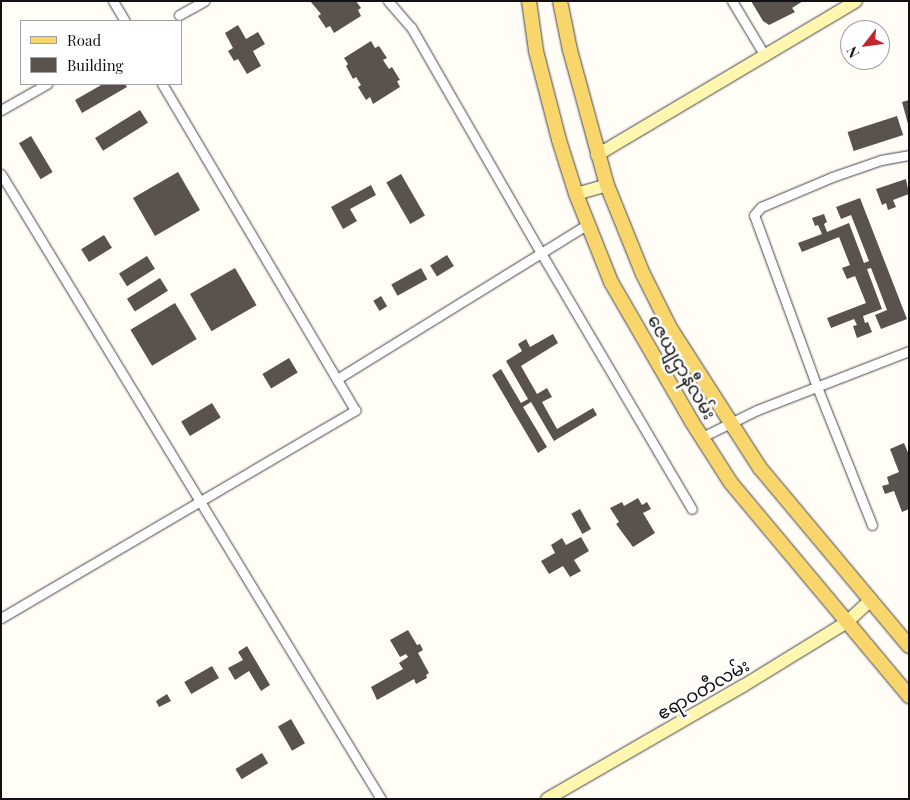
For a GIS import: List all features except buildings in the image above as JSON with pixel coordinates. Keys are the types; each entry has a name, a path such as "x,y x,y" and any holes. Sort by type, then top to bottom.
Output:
{"main road":[{"name":"ဇေယျဌာနီလမ်း","path":"528,1 536,51 559,140 576,194 611,282 731,483 909,696"},
{"name":"ဇေယျဌာနီလမ်း","path":"560,1 570,50 597,155 607,185 643,274 670,328 760,468 909,646"}],"street":[{"path":"113,1 124,20"},
{"path":"179,15 204,1"},
{"path":"388,1 411,27 541,253 692,509"},
{"path":"732,1 765,56"},
{"path":"597,155 856,1"},
{"path":"1,110 45,85"},
{"path":"1,618 355,410 163,85"},
{"path":"872,525 817,387 754,216 761,207 832,177 881,160 909,155"},
{"path":"1,174 382,799"},
{"path":"576,194 607,185"},
{"path":"337,379 588,224"},
{"path":"702,437 730,422 909,351"},
{"name":"ဧရာဝတီလမ်း","path":"547,799 743,686 847,622 871,600"}]}
